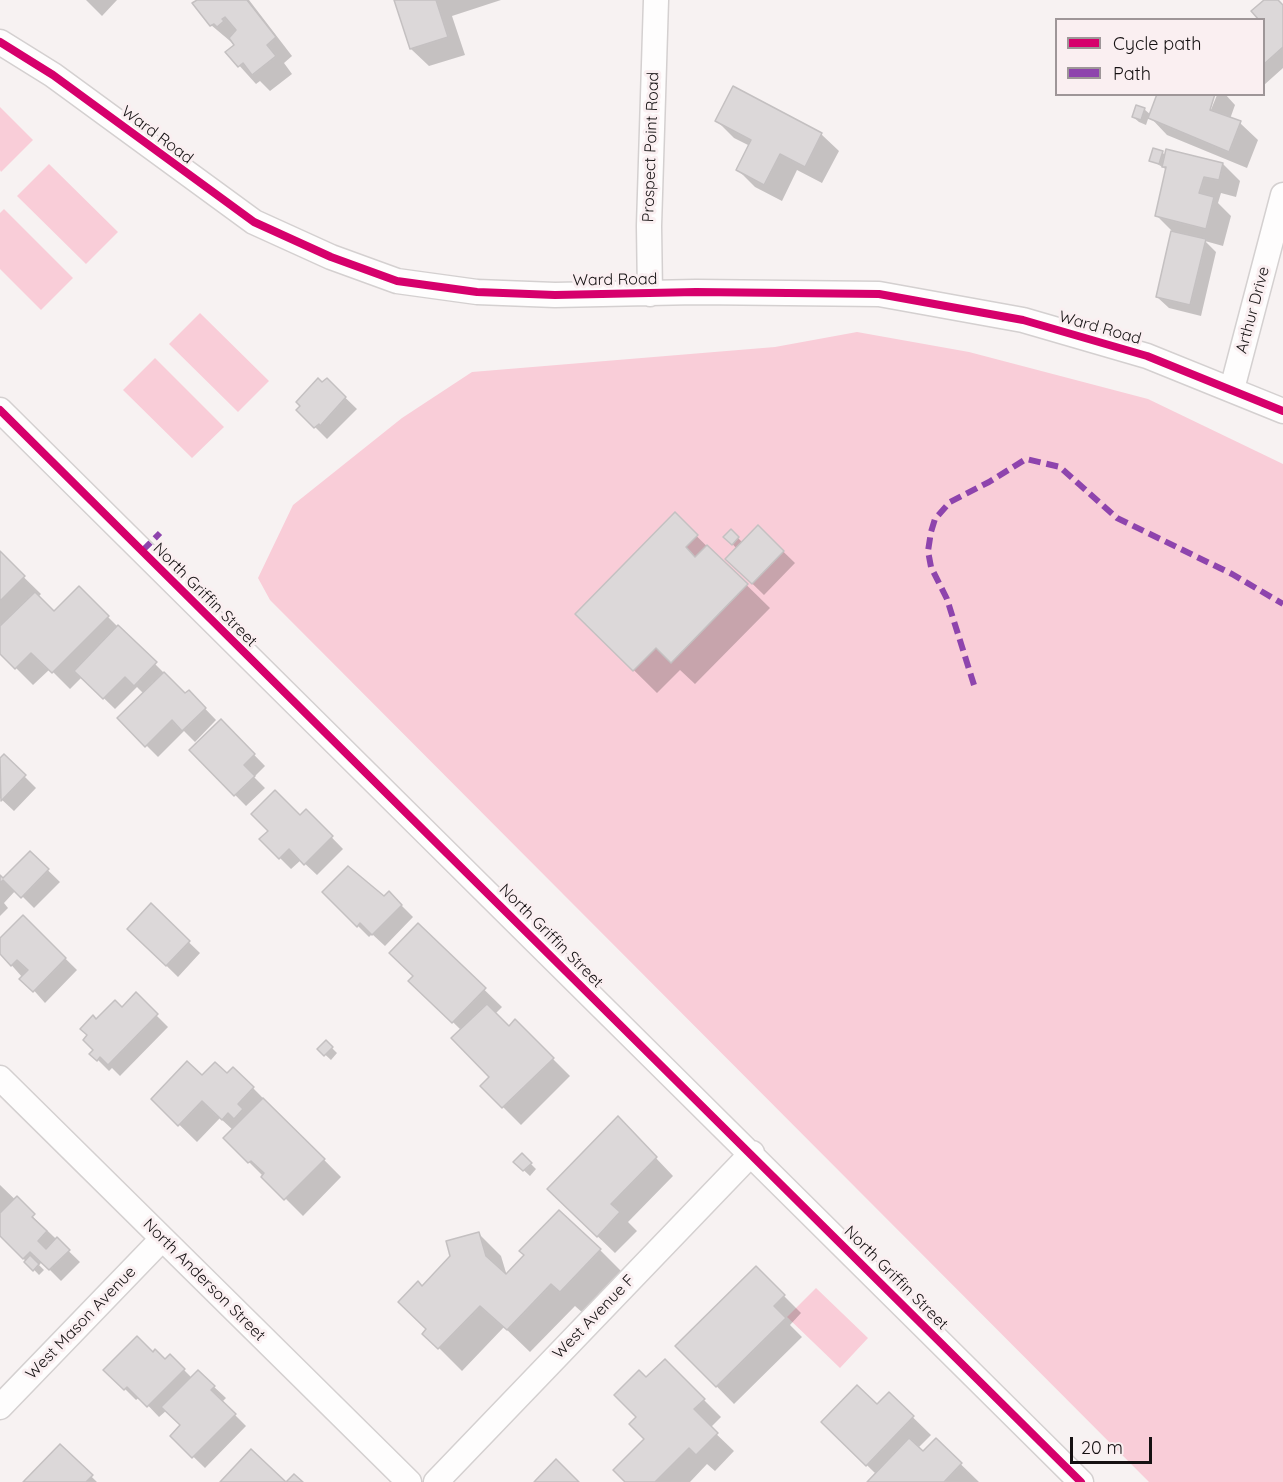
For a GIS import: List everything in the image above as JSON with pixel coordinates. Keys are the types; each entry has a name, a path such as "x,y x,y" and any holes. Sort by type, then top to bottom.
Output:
{"street":[{"name":"Prospect Point Road","path":"650,294 649,226 656,0"},
{"name":"Ward Road","path":"0,42 53,75 246,216 331,257 397,281 477,292 555,295 879,294 1023,320 1147,356 1283,411"},
{"name":"Arthur Drive","path":"1233,389 1283,195"},
{"name":"North Griffin Street","path":"0,410 752,1153 1081,1482"},
{"name":"North Anderson Street","path":"0,1078 409,1482"},
{"name":"West Avenue F","path":"436,1482 752,1153"},
{"name":"West Mason Avenue","path":"0,1407 162,1239"}],"shaded area":[{"path":"0,107 33,140 1,172 0,170"},
{"path":"49,164 118,232 86,264 17,196"},
{"path":"4,209 73,278 41,310 0,269 0,213"},
{"path":"200,313 269,381 238,412 169,344"},
{"path":"857,332 969,352 1148,399 1283,464 1283,1482 1149,1482 270,600 258,578 293,505 402,418 472,372 775,347"},
{"path":"155,358 224,427 192,458 123,390"},
{"path":"816,1288 868,1338 840,1368 787,1317"}],"building":[{"path":"197,0 247,0 276,37 267,45 276,56 252,75 243,63 238,67 225,52 234,45 229,38 236,30 225,17 217,27 214,24 210,26 192,3"},
{"path":"394,0 436,0 448,37 410,49"},
{"path":"1264,0 1278,0 1283,5 1283,47 1265,63 1265,18 1257,18 1251,11"},
{"path":"733,86 822,133 805,167 780,154 764,185 736,170 751,140 715,121"},
{"path":"1156,96 1214,96 1210,110 1241,121 1229,152 1148,118"},
{"path":"1136,105 1145,108 1141,120 1132,117"},
{"path":"1153,148 1163,151 1159,164 1149,161"},
{"path":"1166,149 1223,163 1219,180 1204,177 1199,193 1214,197 1206,229 1155,216 1166,167 1162,167"},
{"path":"1171,231 1206,239 1190,305 1156,297"},
{"path":"318,378 322,382 327,378 346,397 320,426 319,424 314,428 296,410 300,406 296,402"},
{"path":"675,512 698,535 686,547 695,557 707,545 748,584 671,663 656,648 633,671 575,614"},
{"path":"758,525 784,551 752,584 725,559"},
{"path":"731,529 739,537 732,545 723,537"},
{"path":"0,551 25,576 0,601"},
{"path":"79,586 109,616 52,673 31,653 15,669 0,654 0,626 35,592 54,611"},
{"path":"118,625 157,662 134,686 125,677 103,699 74,671"},
{"path":"164,672 185,693 189,690 206,708 182,731 172,720 145,747 117,718"},
{"path":"221,719 255,754 244,765 255,776 234,796 189,750"},
{"path":"4,754 26,775 1,801 0,758"},
{"path":"275,790 300,815 306,809 333,836 304,865 289,849 279,859 259,839 268,831 251,814"},
{"path":"30,851 49,869 21,898 3,880 0,883 0,875 3,878"},
{"path":"348,866 384,896 389,891 402,905 372,935 360,923 357,927 322,892"},
{"path":"151,903 190,941 166,966 127,929"},
{"path":"23,915 66,958 33,992 19,979 28,970 17,960 11,966 0,954 0,938"},
{"path":"418,923 486,988 452,1023 408,981 413,976 389,953"},
{"path":"136,992 158,1014 108,1065 100,1057 97,1061 89,1054 93,1050 83,1040 87,1035 80,1029 93,1015 96,1019 115,1000 122,1007"},
{"path":"487,1004 509,1026 515,1019 554,1058 502,1108 480,1086 489,1077 451,1038"},
{"path":"326,1040 333,1047 324,1056 317,1049"},
{"path":"187,1061 202,1075 215,1062 227,1073 233,1067 254,1087 238,1104 243,1109 234,1119 228,1113 222,1120 202,1101 178,1126 151,1099"},
{"path":"263,1098 325,1159 284,1200 261,1177 264,1173 251,1161 248,1163 223,1138"},
{"path":"618,1116 657,1157 611,1204 620,1212 597,1237 547,1189"},
{"path":"522,1153 532,1163 523,1171 513,1162"},
{"path":"17,1196 35,1214 32,1217 47,1231 38,1241 46,1249 57,1237 70,1250 49,1270 30,1252 23,1259 0,1236 0,1213"},
{"path":"559,1210 601,1249 560,1292 551,1284 507,1330 480,1306 438,1349 422,1334 426,1329 398,1302 418,1281 422,1286 450,1256 446,1241 479,1232 486,1256 506,1274 524,1255 519,1251"},
{"path":"30,1255 39,1264 33,1271 24,1262"},
{"path":"756,1266 785,1295 774,1306 786,1318 716,1387 675,1346"},
{"path":"137,1336 153,1352 155,1349 165,1359 170,1354 185,1369 147,1407 127,1387 124,1390 103,1370"},
{"path":"665,1359 705,1399 694,1409 718,1433 696,1455 689,1448 655,1482 625,1482 613,1470 644,1439 629,1424 636,1417 614,1395 639,1370 646,1377"},
{"path":"198,1370 215,1386 211,1390 236,1414 192,1458 170,1436 180,1425 161,1407"},
{"path":"857,1385 877,1404 889,1392 914,1416 866,1466 821,1422"},
{"path":"909,1438 923,1451 936,1438 962,1463 944,1482 867,1482"},
{"path":"60,1444 93,1475 86,1482 23,1482"},
{"path":"251,1449 286,1482 220,1482"},
{"path":"556,1459 579,1482 534,1482"},
{"path":"294,1474 303,1482 286,1482"}],"marked path":[{"path":"974,685 947,599 931,567 928,551 931,532 935,519 950,502 1026,459 1060,467 1117,518 1232,574 1283,604"},
{"path":"142,551 160,533"}],"cycle path":[{"path":"0,42 53,75 254,222 331,257 397,281 477,292 555,295 696,292 879,294 1023,320 1147,356 1283,411"},
{"path":"0,410 1081,1482"}]}
